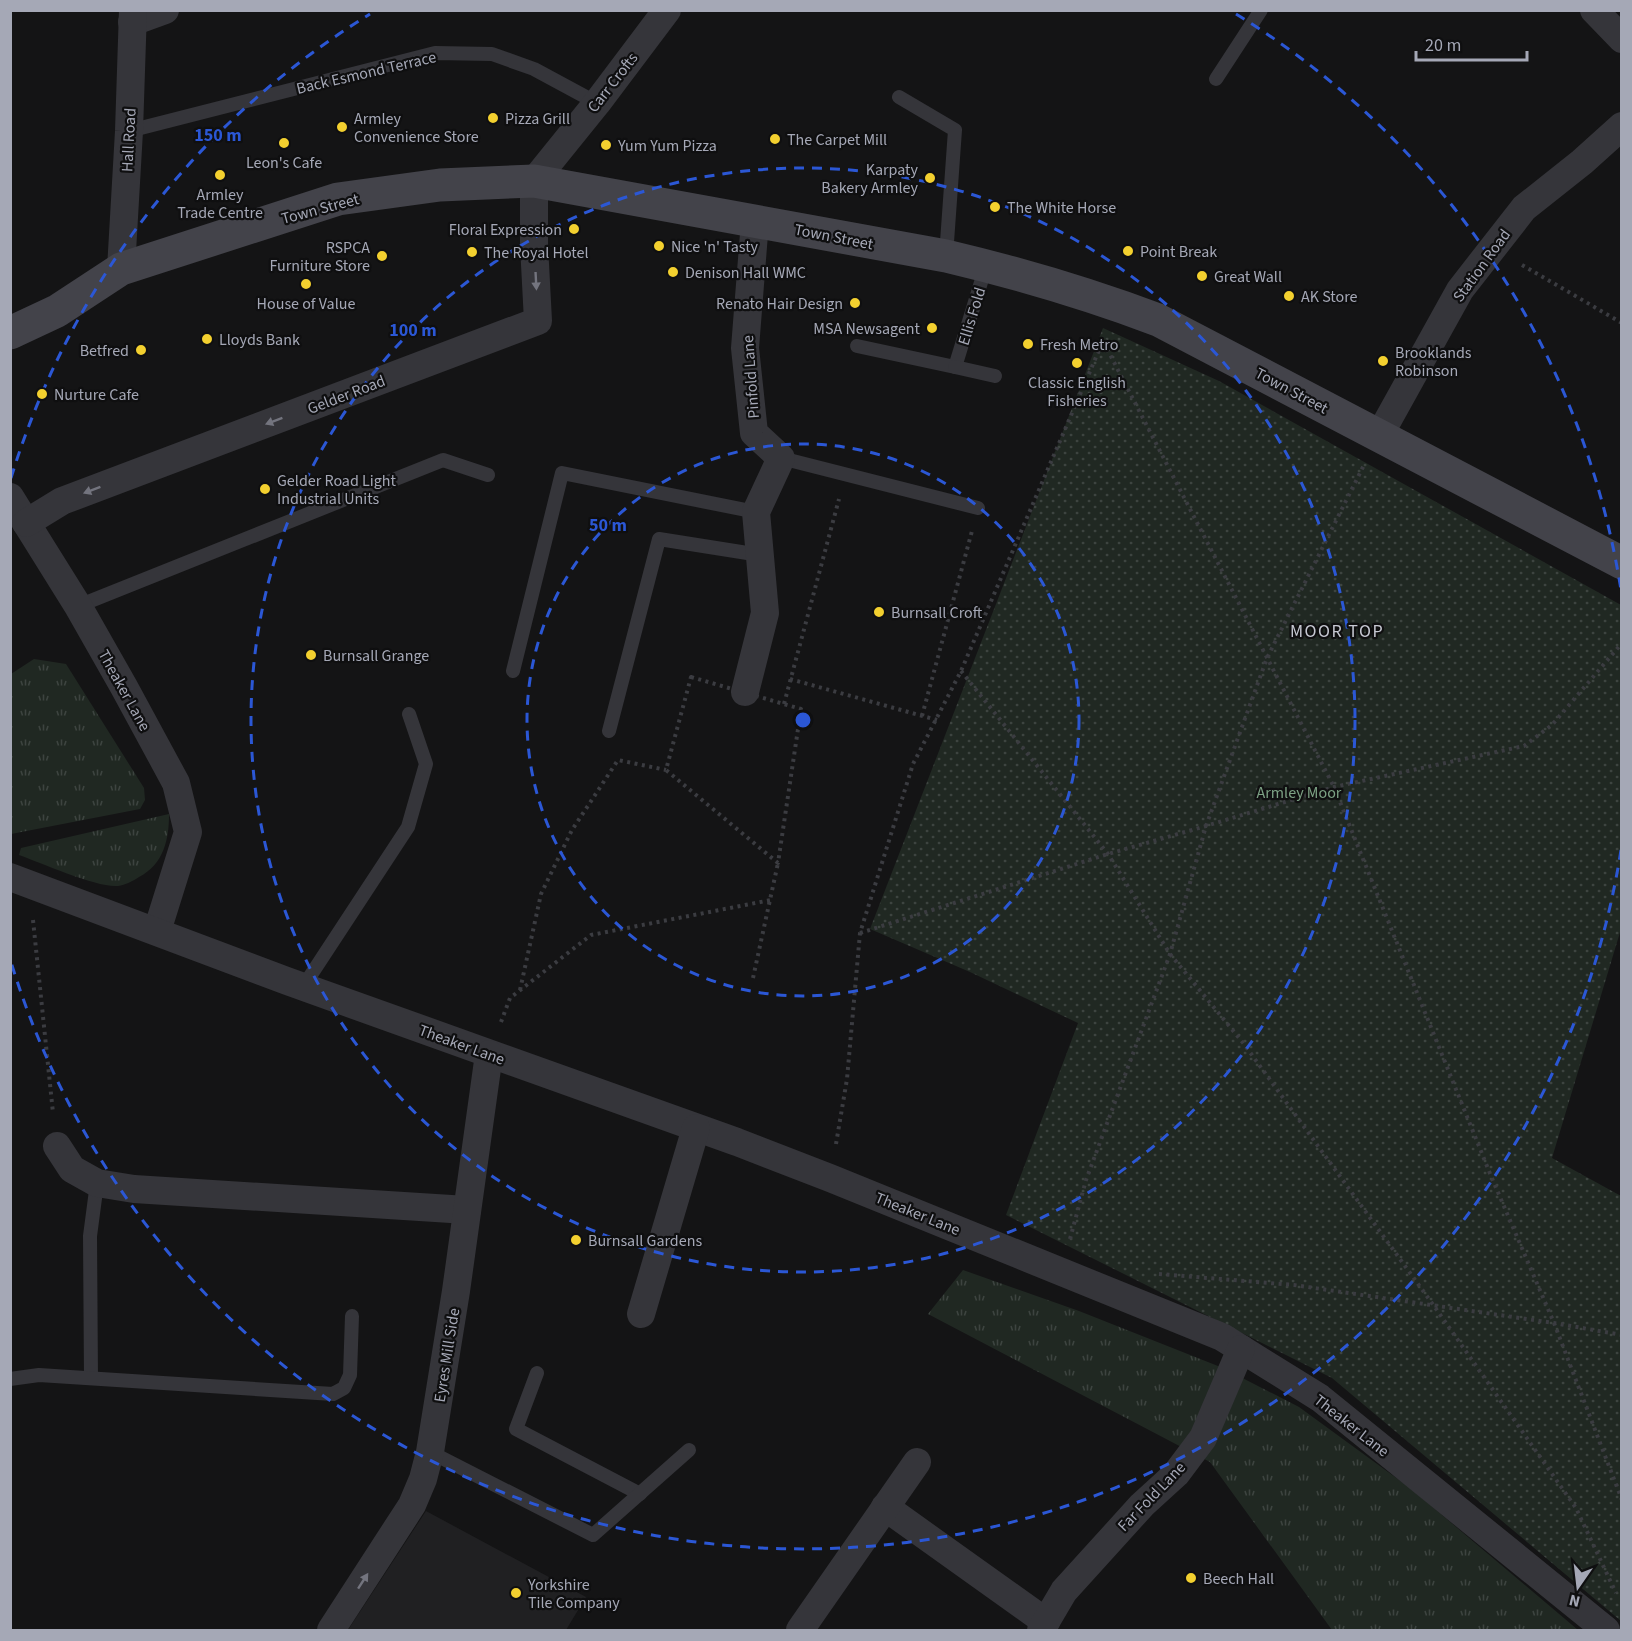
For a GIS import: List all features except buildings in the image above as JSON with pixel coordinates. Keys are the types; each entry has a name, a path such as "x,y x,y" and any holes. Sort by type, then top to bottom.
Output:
{"street":[{"path":"133,16 165,10"},
{"name":"Carr Crofts","path":"534,181 597,103 667,10"},
{"path":"1594,10 1620,34"},
{"name":"Hall Road","path":"121,269 133,16"},
{"name":"Station Road","path":"1379,436 1460,290 1492,248 1524,208 1582,162 1622,126"},
{"name":"Town Street","path":"10,333 57,311 121,269 338,199 440,185 534,181 946,256 1118,305 1158,320 1622,563"},
{"name":"Gelder Road","path":"26,523 62,501 538,321 534,245 534,181"},
{"name":"Pinfold Lane","path":"755,221 745,348 754,433 781,458"},
{"path":"745,692 765,613 756,512 781,458"},
{"name":"Theaker Lane","path":"10,497 78,606 176,783 188,832 157,931"},
{"name":"Theaker Lane","path":"20,880 303,987 830,1178 1222,1337 1320,1398 1606,1630"},
{"name":"Eyres Mill Side","path":"331,1630 412,1505 423,1479 430,1452 456,1292 489,1054"},
{"path":"641,1314 696,1128"},
{"path":"57,1146 72,1168 96,1183 134,1189 467,1210"},
{"name":"Far Fold Lane","path":"1043,1626 1065,1591 1142,1505 1176,1474 1203,1438 1240,1349"},
{"path":"800,1630 917,1462"},
{"path":"885,1508 1043,1626"}],"lane":[{"path":"1216,79 1261,10"},
{"name":"Back Esmond Terrace","path":"129,131 435,53 492,54 534,69 597,103"},
{"path":"899,97 955,130 946,256"},
{"name":"Ellis Fold","path":"955,367 986,266"},
{"name":"Ellis Fold","path":"857,346 994,375"},
{"path":"781,458 978,508"},
{"path":"78,606 443,460 488,475"},
{"path":"513,671 562,473 756,512"},
{"path":"609,731 659,539 760,555"},
{"path":"303,987 408,827 426,764 409,714"},
{"path":"90,1378 90,1236 96,1183"},
{"path":"10,1380 39,1375 333,1394 344,1388 350,1375 352,1316"},
{"path":"537,1372 516,1429 640,1494"},
{"path":"430,1452 593,1535 689,1450"}],"path":[{"path":"1492,248 1622,323"},
{"path":"830,1178 847,1079 860,933 913,764 961,671 1103,341 1334,787 1491,1176 1554,1323 1622,1500"},
{"path":"1061,1271 1086,1180 1170,954 1206,826 1267,658 1379,436"},
{"path":"784,704 846,474"},
{"path":"922,716 978,508"},
{"path":"860,933 1107,854 1334,787 1524,746 1552,725 1622,643"},
{"path":"961,671 1107,854 1170,954 1244,1044 1434,1305 1576,1508 1616,1594"},
{"path":"666,770 691,677 801,709 778,863 753,978"},
{"path":"790,679 937,720"},
{"path":"520,990 541,894 572,830 618,760 666,770 778,863"},
{"path":"20,880 57,1146"},
{"path":"489,1054 510,998 591,935 771,900"},
{"path":"1153,1273 1294,1285 1622,1335"}],"shaded area":[{"path":"426,1511 586,1597 566,1630 348,1630"}],"green space":[{"name":"Armley Moor","path":"1103,328 1219,381 1621,605 1621,929 1552,1158 1621,1196 1621,1621 1332,1378 1006,1215 1078,1023 970,972 870,929"},
{"path":"34,659 66,664 144,788 145,800 140,809 11,834 11,674"},
{"path":"169,814 168,833 159,858 147,872 118,886 109,886 84,879 19,855 21,848"},
{"path":"963,1270 1079,1311 1223,1368 1299,1407 1410,1488 1578,1630 1332,1630 1210,1462 928,1314"}],"place":[{"name":"Pizza Grill","path":"493,118"},
{"name":"Armley Convenience Store","path":"342,127"},
{"name":"The Carpet Mill","path":"775,139"},
{"name":"Leon's Cafe","path":"284,143"},
{"name":"Yum Yum Pizza","path":"606,145"},
{"name":"Armley Trade Centre","path":"220,175"},
{"name":"Karpaty Bakery Armley","path":"930,178"},
{"name":"The White Horse","path":"995,207"},
{"name":"Floral Expression","path":"574,229"},
{"name":"Nice 'n' Tasty","path":"659,246"},
{"name":"Point Break","path":"1128,251"},
{"name":"The Royal Hotel","path":"472,252"},
{"name":"RSPCA Furniture Store","path":"382,256"},
{"name":"Denison Hall WMC","path":"673,272"},
{"name":"Great Wall","path":"1202,276"},
{"name":"House of Value","path":"306,284"},
{"name":"AK Store","path":"1289,296"},
{"name":"Renato Hair Design","path":"855,303"},
{"name":"MSA Newsagent","path":"932,328"},
{"name":"Lloyds Bank","path":"207,339"},
{"name":"Fresh Metro","path":"1028,344"},
{"name":"Betfred","path":"141,350"},
{"name":"Brooklands Robinson","path":"1383,361"},
{"name":"Classic English Fisheries","path":"1077,363"},
{"name":"Nurture Cafe","path":"42,394"},
{"name":"Gelder Road Light Industrial Units","path":"265,489"},
{"name":"Burnsall Croft","path":"879,612"},
{"name":"Burnsall Grange","path":"311,655"},
{"name":"Burnsall Gardens","path":"576,1240"},
{"name":"Beech Hall","path":"1191,1578"},
{"name":"Yorkshire Tile Company","path":"516,1593"}],"district":[{"name":"MOOR TOP","path":"1337,631"}]}
